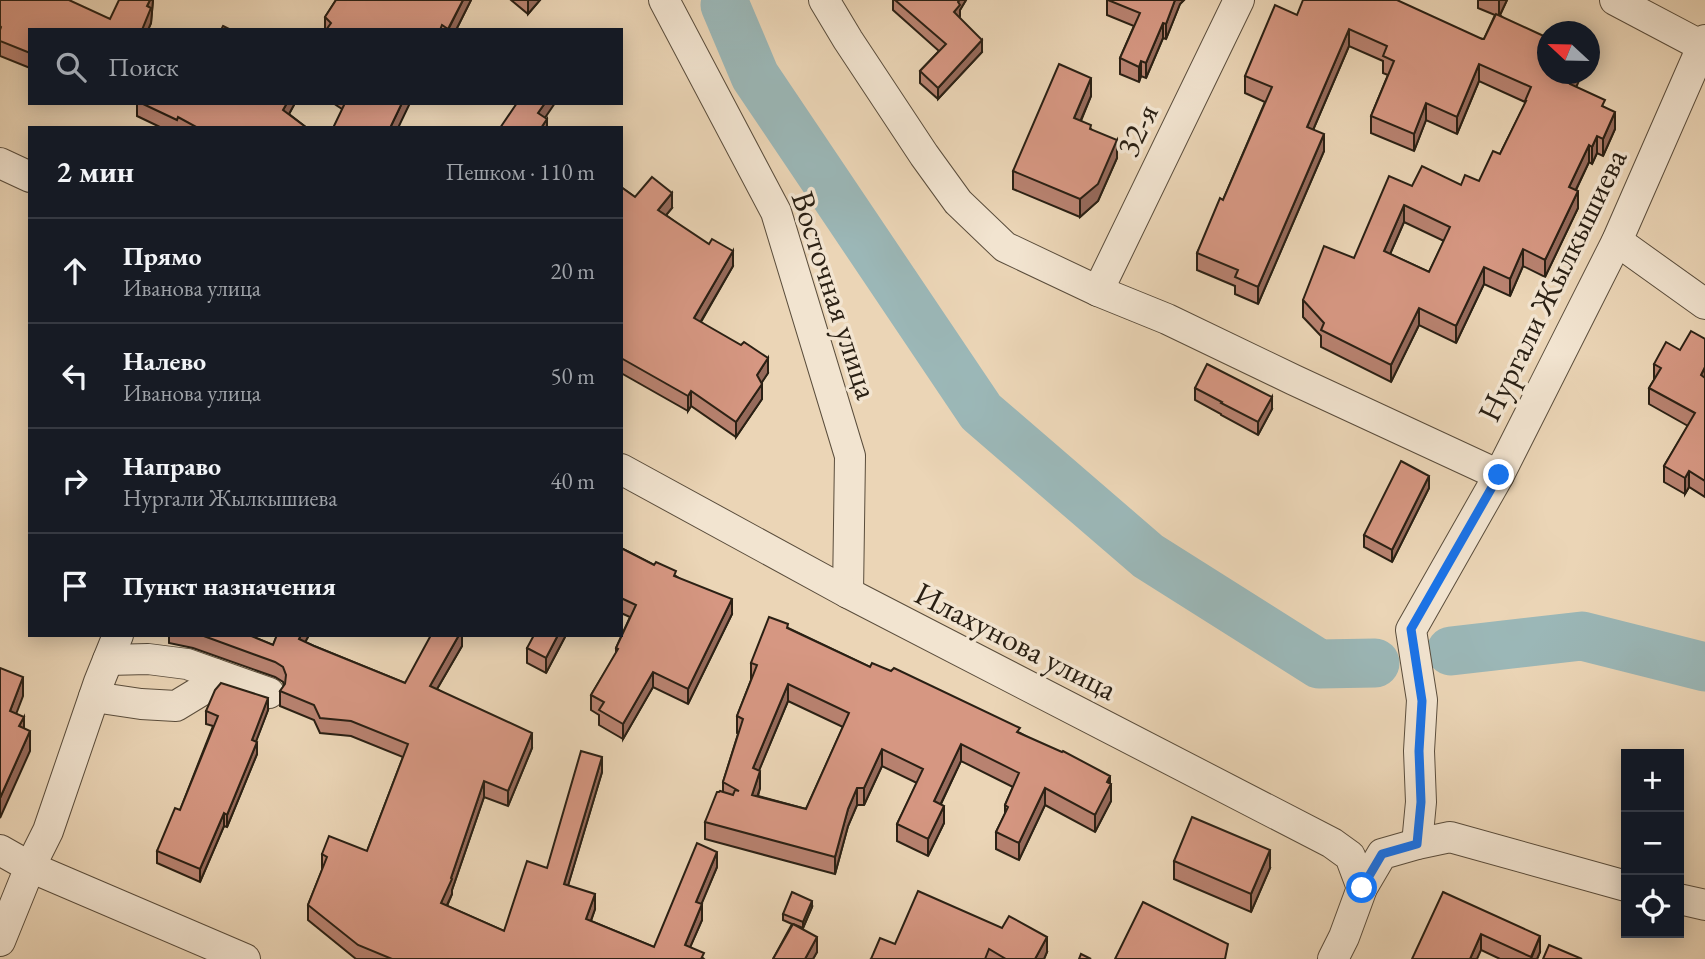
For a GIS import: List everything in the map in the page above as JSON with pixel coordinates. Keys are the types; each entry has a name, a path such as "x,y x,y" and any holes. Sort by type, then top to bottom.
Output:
{"street":[{"path":"824,0 924,155 958,202 1005,247 1098,291 1167,319 1499,475"},
{"name":"32-я","path":"1098,291 1239,0"},
{"path":"1615,0 1704,43"},
{"name":"Восточная улица","path":"668,1 776,212 850,456 848,593"},
{"name":"Нургали Жылкышиева","path":"1417,844 1421,802 1419,751 1422,701 1411,629 1499,475 1617,241 1704,43"},
{"path":"0,163 28,176"},
{"path":"1617,241 1705,304"},
{"name":"Илахунова улица","path":"623,470 848,593 1332,843 1350,856 1362,888"},
{"path":"0,941 48,831 113,647 148,659 187,664 269,693"},
{"path":"94,697 141,704 176,705 204,689 215,674"},
{"path":"1333,959 1362,888 1382,854 1417,844 1450,837 1621,885"},
{"path":"0,850 30,867 245,959"},
{"path":"1684,900 1705,905"}],"building":[{"path":"0,0 69,0 110,19 119,0 150,0 147,6 151,8 143,28 28,28 28,52 0,41"},
{"path":"336,0 463,0 449,28 442,25 441,28 327,28 331,23 325,17"},
{"path":"895,0 959,0 960,5 954,12 982,40 938,88 920,71 946,44"},
{"path":"1108,0 1175,0 1146,63 1141,61 1139,67 1120,58 1140,13"},
{"path":"1303,0 1397,0 1482,39 1496,14 1537,33 1537,84 1570,84 1605,100 1602,106 1615,112 1603,139 1597,136 1592,147 1589,145 1569,187 1578,191 1545,260 1523,249 1510,279 1484,267 1456,326 1419,308 1391,365 1321,330 1324,323 1303,300 1324,246 1354,258 1389,176 1412,186 1422,166 1461,185 1465,175 1479,181 1493,151 1500,154 1531,87 1479,64 1457,117 1426,103 1414,134 1371,116 1394,61 1383,56 1387,46 1349,29 1307,127 1324,134 1258,287 1235,277 1238,270 1197,253 1272,87 1245,76 1275,5 1297,15","holes":["1404,205 1450,227 1429,272 1384,251"]},
{"path":"1059,64 1091,78 1074,118 1091,125 1090,129 1117,140 1098,184 1080,199 1013,171"},
{"path":"145,105 286,105 283,110 304,126 194,126 178,117 177,120"},
{"path":"344,105 401,105 391,126 334,126"},
{"path":"516,105 544,105 538,113 547,119 542,126 501,126"},
{"path":"652,177 672,193 658,210 709,244 712,239 733,251 694,318 741,345 744,342 768,358 757,375 762,384 736,422 691,391 688,396 623,359 623,188 635,197"},
{"path":"1691,331 1705,339 1705,367 1701,375 1705,378 1705,481 1689,471 1685,478 1664,466 1695,413 1649,388 1661,368 1654,364 1666,342 1680,350"},
{"path":"1207,364 1272,397 1258,422 1195,388"},
{"path":"1401,461 1429,476 1392,550 1364,535"},
{"path":"623,549 654,565 656,562 676,571 674,576 732,599 688,689 653,672 623,724 599,710 604,702 591,695 618,649 616,648 636,605 623,599"},
{"path":"769,617 788,624 787,628 870,667 872,663 891,671 894,668 1020,728 1017,732 1063,751 1110,776 1107,782 1111,784 1095,815 1045,788 1019,843 996,832 1008,807 1005,805 1019,773 961,744 934,801 944,806 928,839 897,824 923,769 882,749 864,788 857,788 848,809 835,857 705,822 717,792 733,795 735,790 739,791 723,782 743,719 737,716 757,665 751,663","holes":["788,684 849,713 806,809 752,795 760,771 753,768"]},
{"path":"206,637 254,637 273,645 276,637 300,637 299,639 314,646 405,683 430,637 458,637 430,686 532,733 508,791 484,781 452,879 441,903 504,931 527,861 547,868 581,751 602,757 564,884 595,894 586,919 654,947 697,843 717,852 696,902 702,904 685,945 704,953 701,959 392,959 358,945 308,905 327,857 322,854 329,836 367,851 408,744 351,721 320,718 314,705 280,691 285,684 286,675 283,667"},
{"path":"533,637 557,637 546,658 527,648"},
{"path":"0,668 23,677 10,711 24,717 19,726 30,731 0,798"},
{"path":"221,683 268,698 252,740 257,742 227,815 224,813 200,869 157,851 175,808 180,810 218,716 206,711"},
{"path":"1192,817 1270,850 1251,894 1174,861"},
{"path":"918,891 1002,928 1009,916 1047,937 1035,959 1006,959 989,949 985,959 871,959 880,938 895,944"},
{"path":"792,892 812,901 803,922 783,914"},
{"path":"1443,892 1540,936 1531,957 1481,934 1470,959 1412,959"},
{"path":"1143,902 1228,944 1225,959 1115,959"},
{"path":"793,924 817,937 805,959 773,959"},
{"path":"1549,945 1582,959 1543,959"}],"waterway":[{"path":"725,5 755,76 981,412 1148,556 1319,664 1375,663"},
{"path":"1451,651 1582,636 1705,667"}],"route":[{"path":"1362,888 1382,854 1417,844 1421,802 1419,751 1422,701 1411,629 1499,475"}]}
